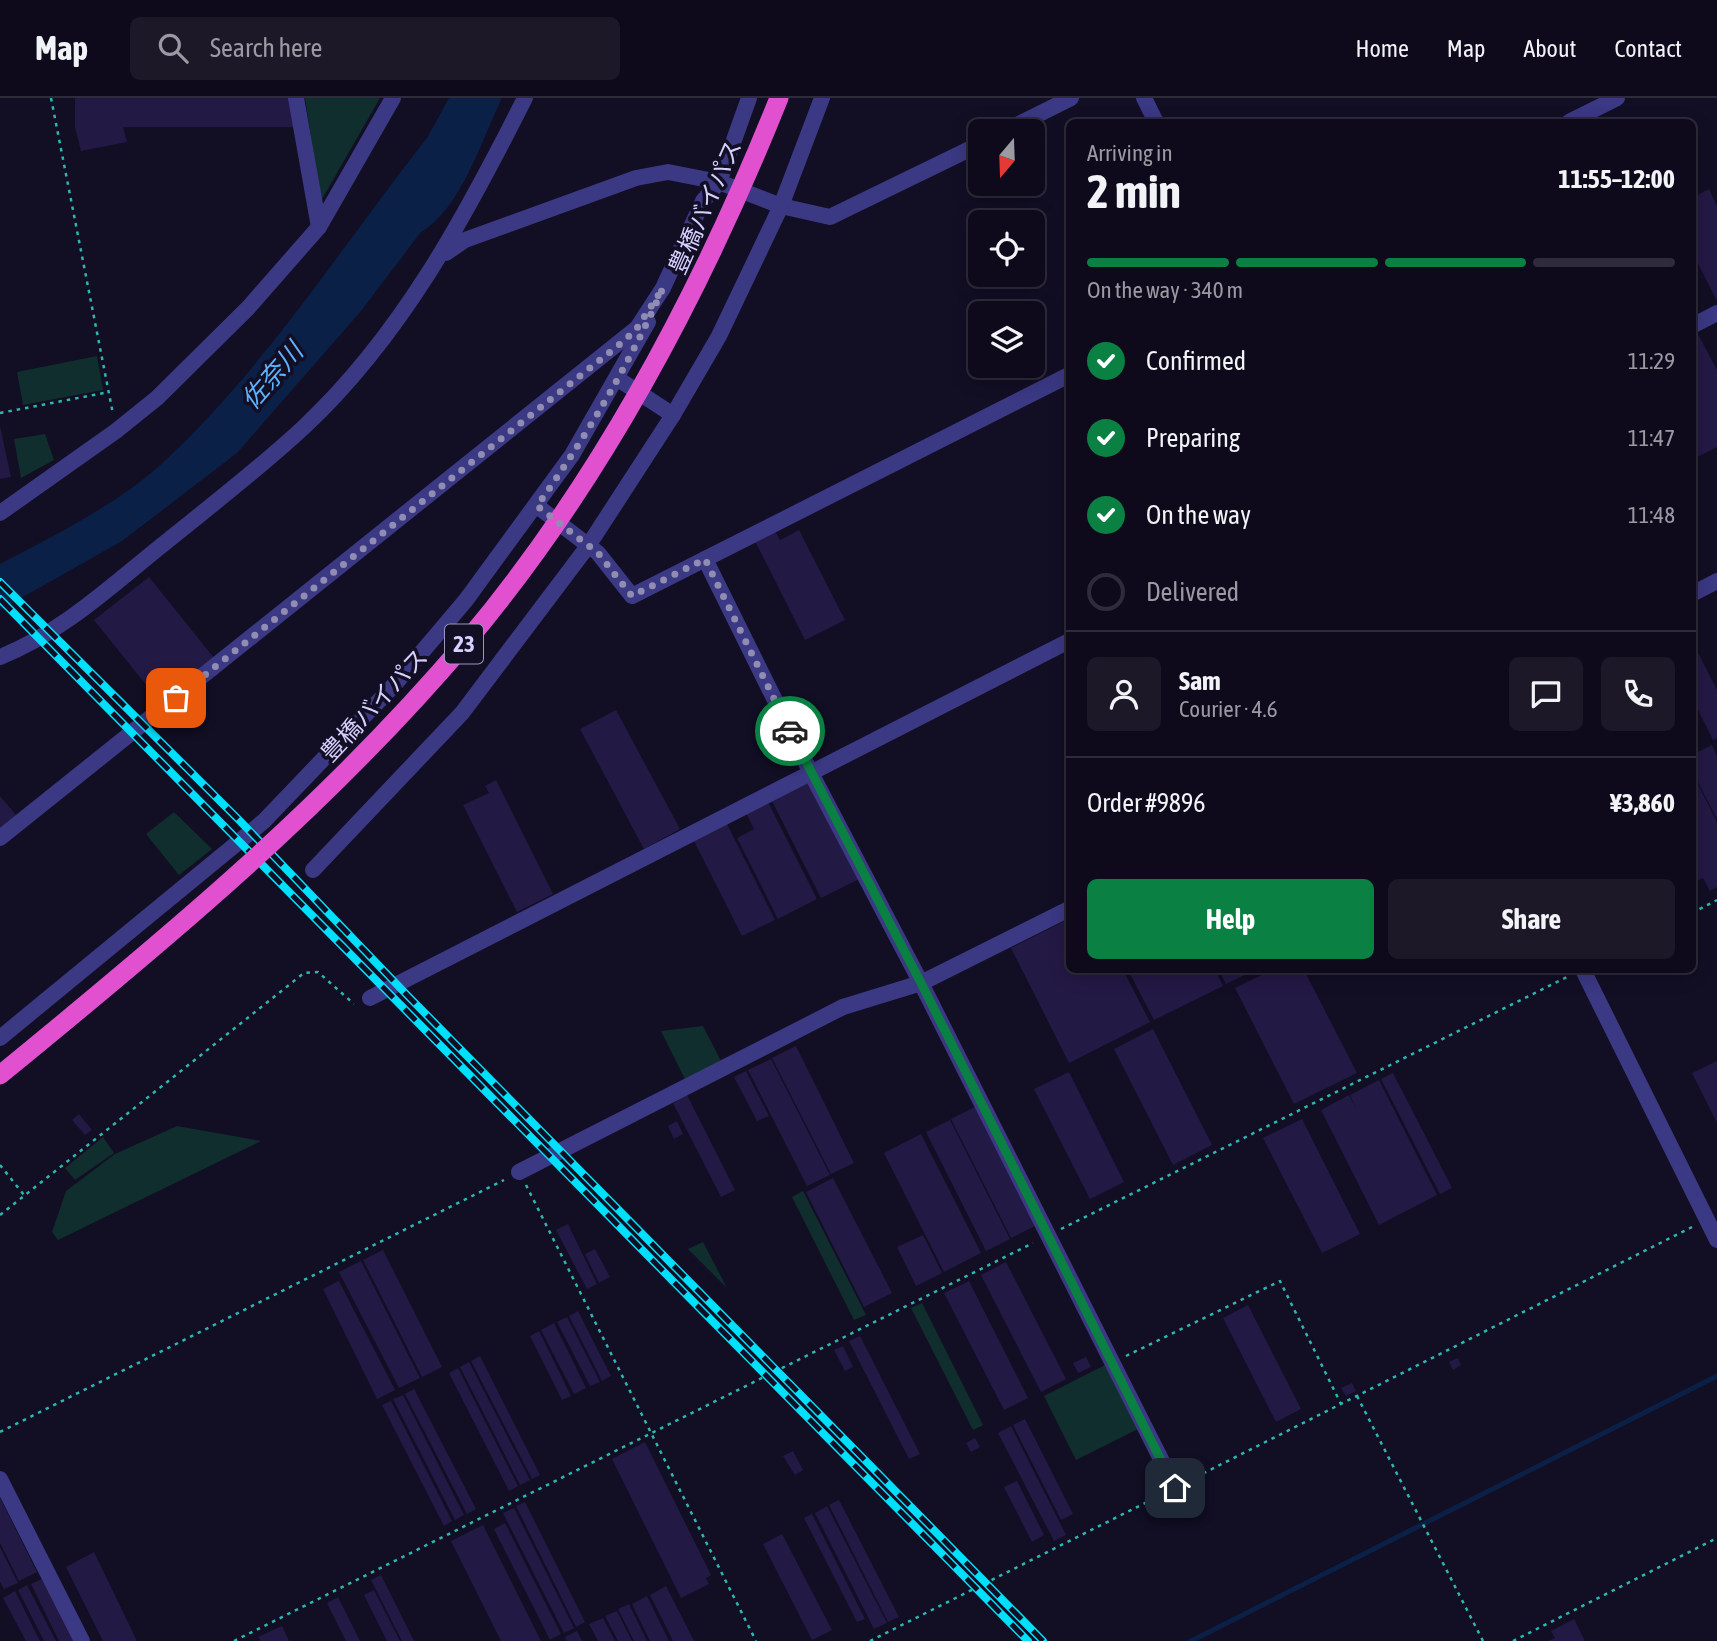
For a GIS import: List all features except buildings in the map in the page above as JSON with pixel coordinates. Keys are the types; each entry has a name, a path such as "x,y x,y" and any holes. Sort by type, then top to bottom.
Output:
{"highway":[{"name":"豊橋バイパス","path":"0,1062 98,984 315,790 458,633 537,530 635,377 686,286 769,98"},
{"name":"豊橋バイパス","path":"0,1075 234,878 379,738 467,641 546,537 644,383 695,290 749,173 779,98"}],"street":[{"path":"296,98 319,227"},
{"path":"0,513 116,431 192,365 319,227 393,98"},
{"path":"0,657 22,649 66,622 243,480 305,426 400,317 442,257 525,98"},
{"path":"0,1038 264,821 395,684 466,600 537,506 618,379 703,201 719,182 749,98"},
{"path":"313,870 462,713 588,546 673,415 719,336 781,206 822,98"},
{"path":"1029,119 1071,98"},
{"path":"1144,98 1154,119"},
{"path":"1575,119 1617,98"},
{"path":"442,257 465,240 636,178 668,172 719,182 781,206 823,217 841,214 968,150"},
{"path":"0,838 625,340 637,328 663,288"},
{"path":"1696,324 1717,313"},
{"path":"537,506 598,553 632,596 1066,377"},
{"path":"618,379 673,415"},
{"path":"0,498 39,483"},
{"path":"705,559 1175,1488"},
{"path":"1696,592 1717,581"},
{"path":"370,998 1066,643"},
{"path":"519,1172 843,1007 921,983 1066,910"},
{"path":"1576,973 1717,1240"},
{"path":"0,1479 82,1641"}],"path":[{"path":"51,98 116,431"},
{"path":"0,413 109,391"},
{"path":"1696,911 1717,900"},
{"path":"0,1215 304,973 318,972 351,1003 357,1005 370,998"},
{"path":"234,1641 1576,973"},
{"path":"0,1165 24,1195"},
{"path":"0,1432 519,1172 756,1641"},
{"path":"870,1641 1707,1220"},
{"path":"1111,1364 1280,1281 1341,1404"},
{"path":"1357,1396 1483,1641"},
{"path":"1513,1641 1717,1538"}],"green space":[{"path":"305,98 380,98 321,201"},
{"path":"97,356 103,390 23,405 17,372"},
{"path":"45,434 54,460 21,478 14,439"},
{"path":"174,812 212,849 179,875 146,834"},
{"path":"703,1026 721,1061 685,1079 661,1031"},
{"path":"177,1126 261,1141 58,1240 52,1232 66,1191 115,1154"},
{"path":"103,1137 114,1153 75,1180 65,1168"},
{"path":"803,1191 866,1315 854,1320 792,1197"},
{"path":"703,1242 727,1288 688,1249"},
{"path":"922,1303 983,1425 973,1430 911,1308"},
{"path":"1107,1364 1140,1428 1076,1460 1044,1396"}],"water":[{"name":"佐奈川","path":"449,98 502,98 459,190 448,207 421,232 361,311 237,453 122,541 0,610 0,564 82,520 123,494 158,467 196,431 266,351 299,308 427,138"}],"waterway":[{"path":"1191,1641 1717,1376"}],"railway":[{"path":"0,582 240,821 407,995 1043,1641"},
{"path":"0,599 1028,1641"}],"way so far":[{"path":"176,698 625,340 637,328 663,288 618,379 537,506 598,553 632,596 705,559 790,731"}],"route":[{"path":"790,731 921,983 1175,1488"}]}
